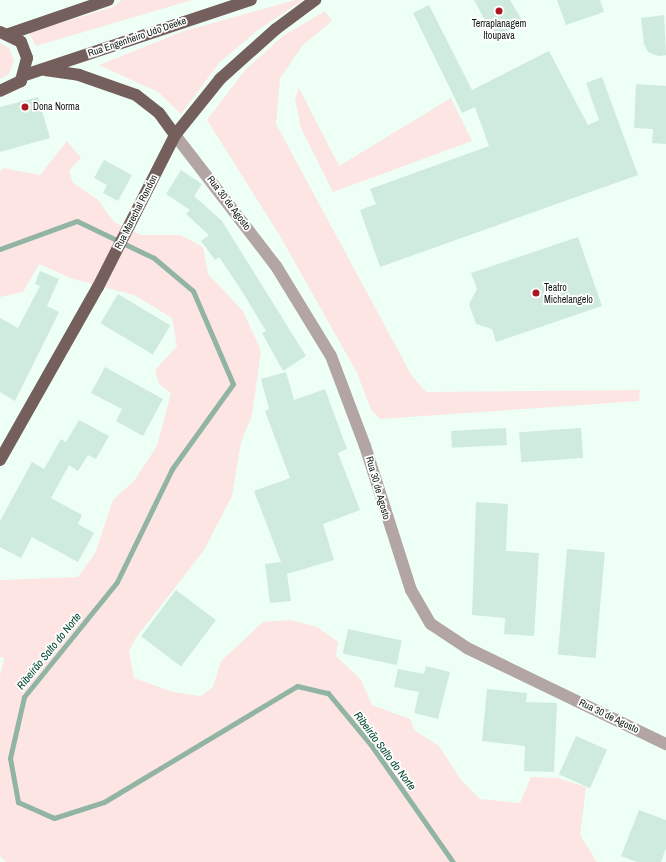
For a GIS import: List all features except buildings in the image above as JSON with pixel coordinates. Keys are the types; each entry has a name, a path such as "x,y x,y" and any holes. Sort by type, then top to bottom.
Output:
{"main road":[{"path":"5,33 108,0"},
{"name":"Rua Engenheiro Udo Deeke","path":"25,75 250,0"},
{"name":"Rua Marechal Rondon","path":"0,460 98,287 175,135 220,79 276,29 315,0"},
{"path":"0,91 14,86 25,75 25,50 5,33"},
{"path":"43,69 79,75 136,95 159,113 175,135"}],"street":[{"name":"Rua 30 de Agosto","path":"175,135 276,266 331,356 365,446 411,590 432,624 467,648 666,744"}],"shaded area":[{"path":"122,0 192,0 36,46 29,33 113,7"},
{"path":"295,0 303,0 258,30 219,63 181,114 158,92 99,65 184,31"},
{"path":"325,11 332,21 303,45 280,78 276,124 412,376 426,392 640,390 639,401 380,419 372,411 356,371 280,236 207,120 245,70 283,36"},
{"path":"0,43 9,48 14,61 9,74 0,79"},
{"path":"299,88 339,166 451,98 472,141 333,192 301,128 295,99"},
{"path":"67,141 81,158 69,171 73,183 97,199 114,222 141,235 180,235 203,247 208,274 243,311 261,351 252,415 241,442 232,496 204,550 135,639 129,652 134,678 173,692 201,696 213,687 221,661 263,622 290,620 317,627 338,642 336,656 361,680 372,705 410,719 415,731 439,746 461,780 480,799 520,803 531,777 558,778 586,787 580,835 597,862 6,862 0,856 0,676 4,658 0,657 0,580 78,577 95,553 113,500 134,481 157,446 171,393 159,384 155,370 177,346 172,318 134,295 73,279 39,264 23,292 0,297 0,172 3,168 40,175"}],"waterway":[{"name":"Ribeirão Salto do Norte","path":"0,249 77,221 154,258 193,291 233,384 172,469 117,582 24,697 10,758 18,802 54,818 104,802 297,686 328,693 371,745 453,862"}],"place":[{"name":"Terraplanagem Itoupava","path":"499,11"},
{"name":"Dona Norma","path":"25,107"},
{"name":"Teatro Michelangelo","path":"536,293"}]}
